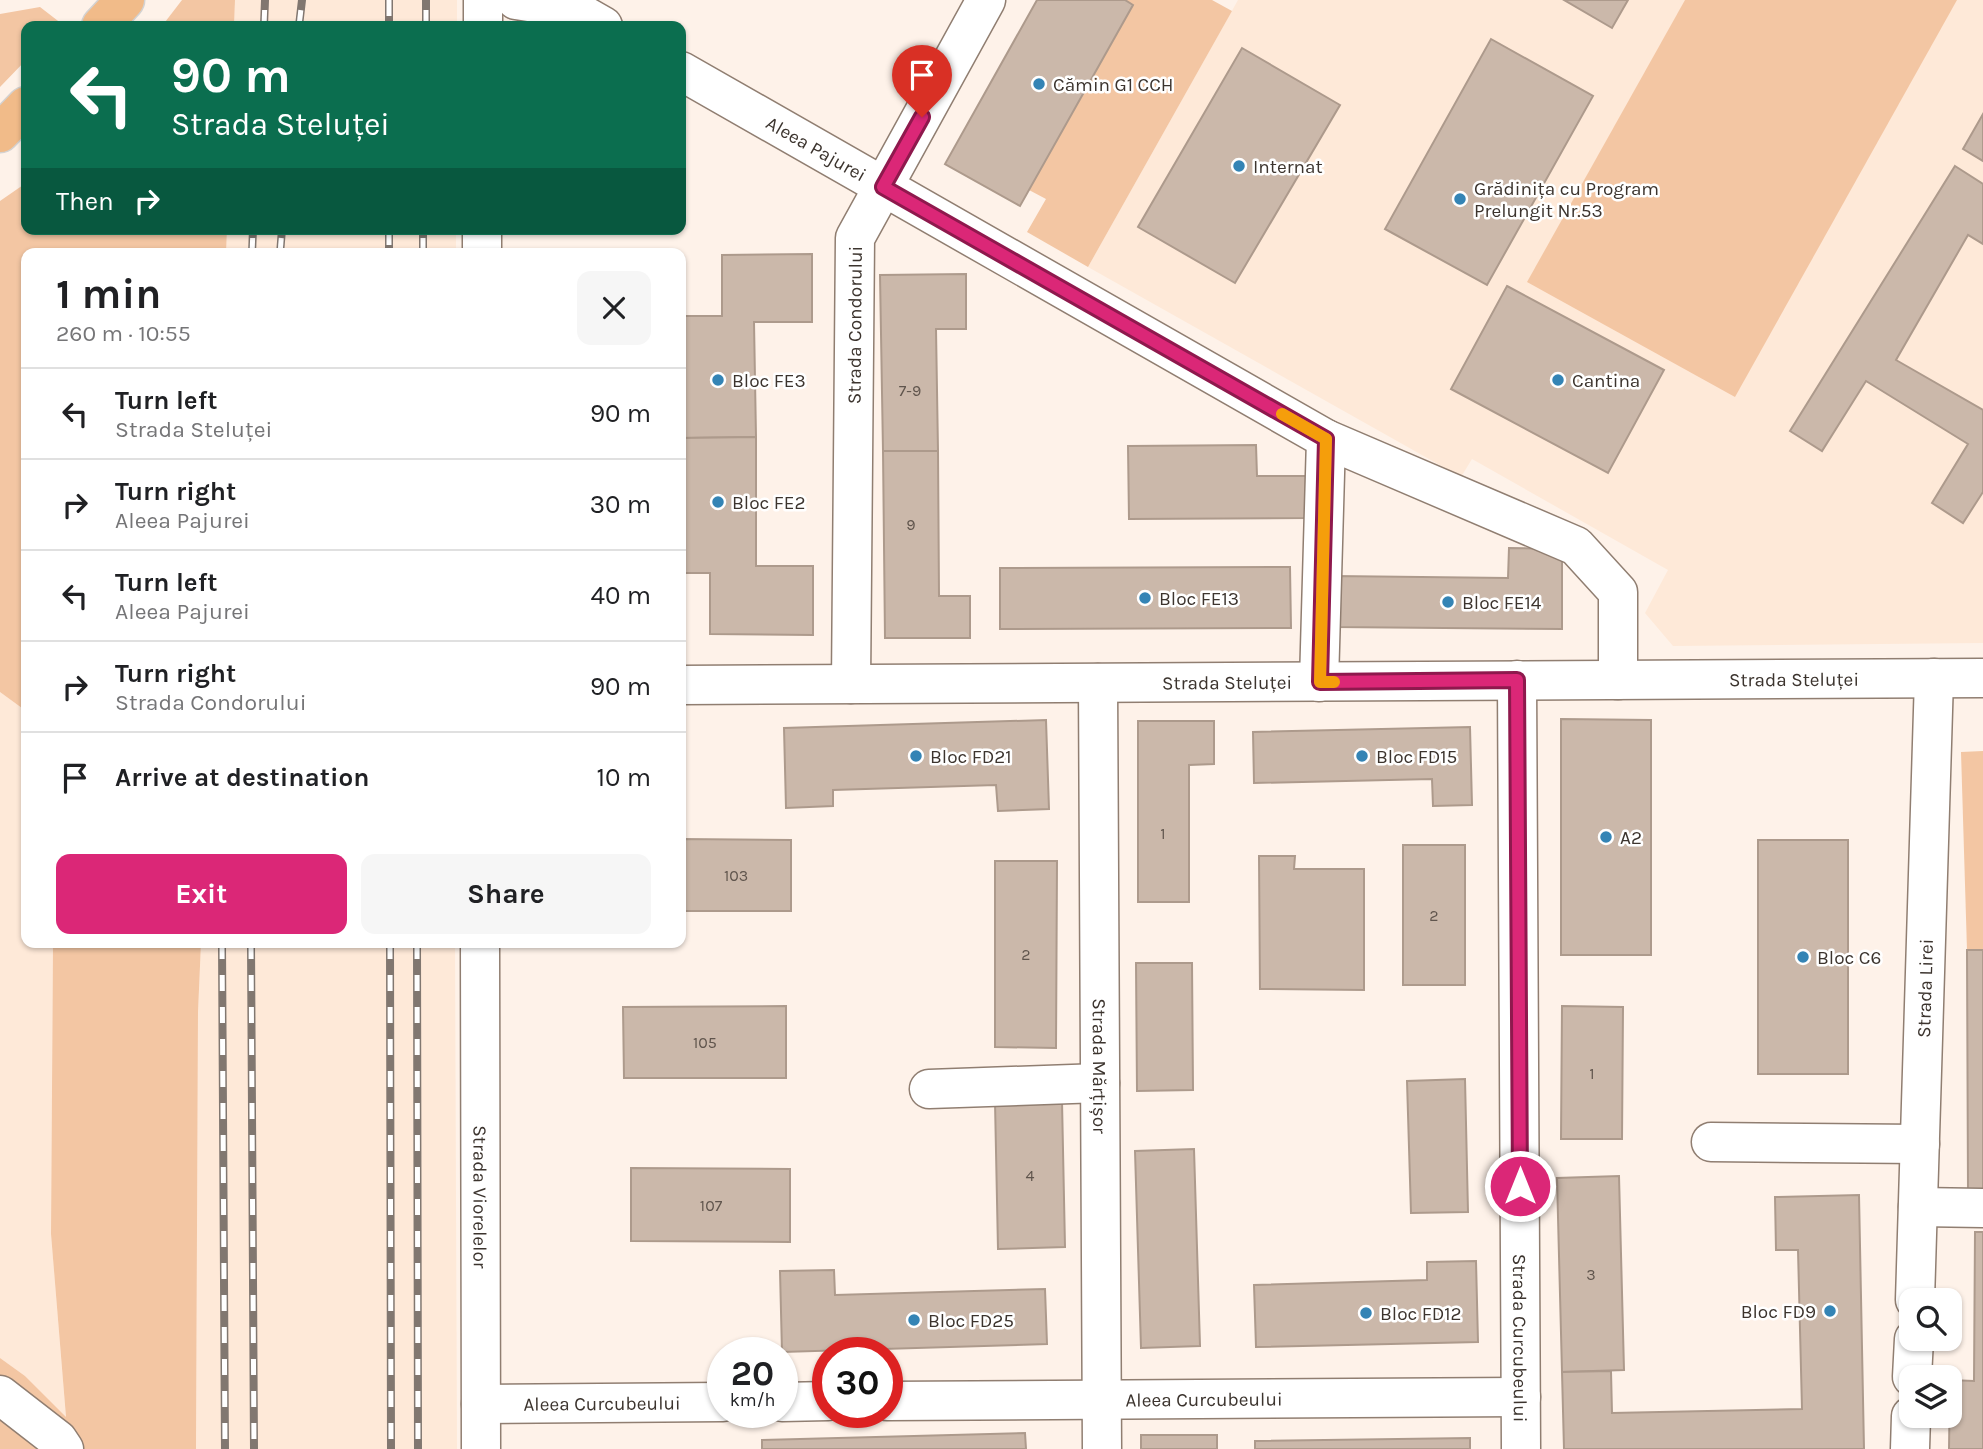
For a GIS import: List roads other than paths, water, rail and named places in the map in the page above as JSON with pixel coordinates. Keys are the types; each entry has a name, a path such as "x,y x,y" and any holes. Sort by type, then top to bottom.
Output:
{"main road":[{"path":"97,21 107,0"},
{"path":"106,21 125,0"},
{"path":"0,133 21,111"}],"street":[{"path":"483,0 483,21"},
{"path":"516,0 584,12"},
{"name":"Strada Condorului","path":"851,684 855,238 986,0"},
{"name":"Aleea Pajurei","path":"686,74 1326,439 1576,546 1618,592 1618,680"},
{"path":"1320,682 1326,439"},
{"name":"Strada Lirei","path":"1915,1288 1934,678"},
{"name":"Strada Steluței","path":"686,685 1983,678"},
{"name":"Strada Curcubeului","path":"1517,680 1521,1449"},
{"name":"Strada Mărțișor","path":"1098,683 1102,1449"},
{"name":"Strada Viorelelor","path":"480,948 481,1449"},
{"path":"929,1089 1100,1083"},
{"path":"1711,1142 1920,1144"},
{"path":"1918,1207 1983,1208"},
{"path":"0,1395 58,1440 64,1449"},
{"name":"Aleea Curcubeului","path":"903,1401 1521,1397"},
{"name":"Aleea Curcubeului","path":"481,1404 707,1402"},
{"path":"1910,1449 1911,1428"}],"railway":[{"path":"264,21 265,0"},
{"path":"300,21 302,0"},
{"path":"389,0 389,21"},
{"path":"426,0 426,21"},
{"path":"252,248 253,235"},
{"path":"280,248 282,235"},
{"path":"389,235 389,248"},
{"path":"423,235 423,248"},
{"path":"222,948 225,1449"},
{"path":"251,948 254,1449"},
{"path":"390,948 391,1449"},
{"path":"417,948 418,1449"}],"place":[{"name":"Cămin G1 CCH","path":"1039,84"},
{"name":"Internat","path":"1239,166"},
{"name":"Grădinița cu Program Prelungit Nr.53","path":"1460,199"},
{"name":"Bloc FE3","path":"718,380"},
{"name":"Cantina","path":"1558,380"},
{"name":"Bloc FE2","path":"718,502"},
{"name":"Bloc FE13","path":"1145,598"},
{"name":"Bloc FE14","path":"1448,602"},
{"name":"Bloc FD21","path":"916,756"},
{"name":"Bloc FD15","path":"1362,756"},
{"name":"A2","path":"1606,837"},
{"name":"Bloc C6","path":"1803,957"},
{"name":"Bloc FD9","path":"1830,1311"},
{"name":"Bloc FD12","path":"1366,1313"},
{"name":"Bloc FD25","path":"914,1320"}]}
